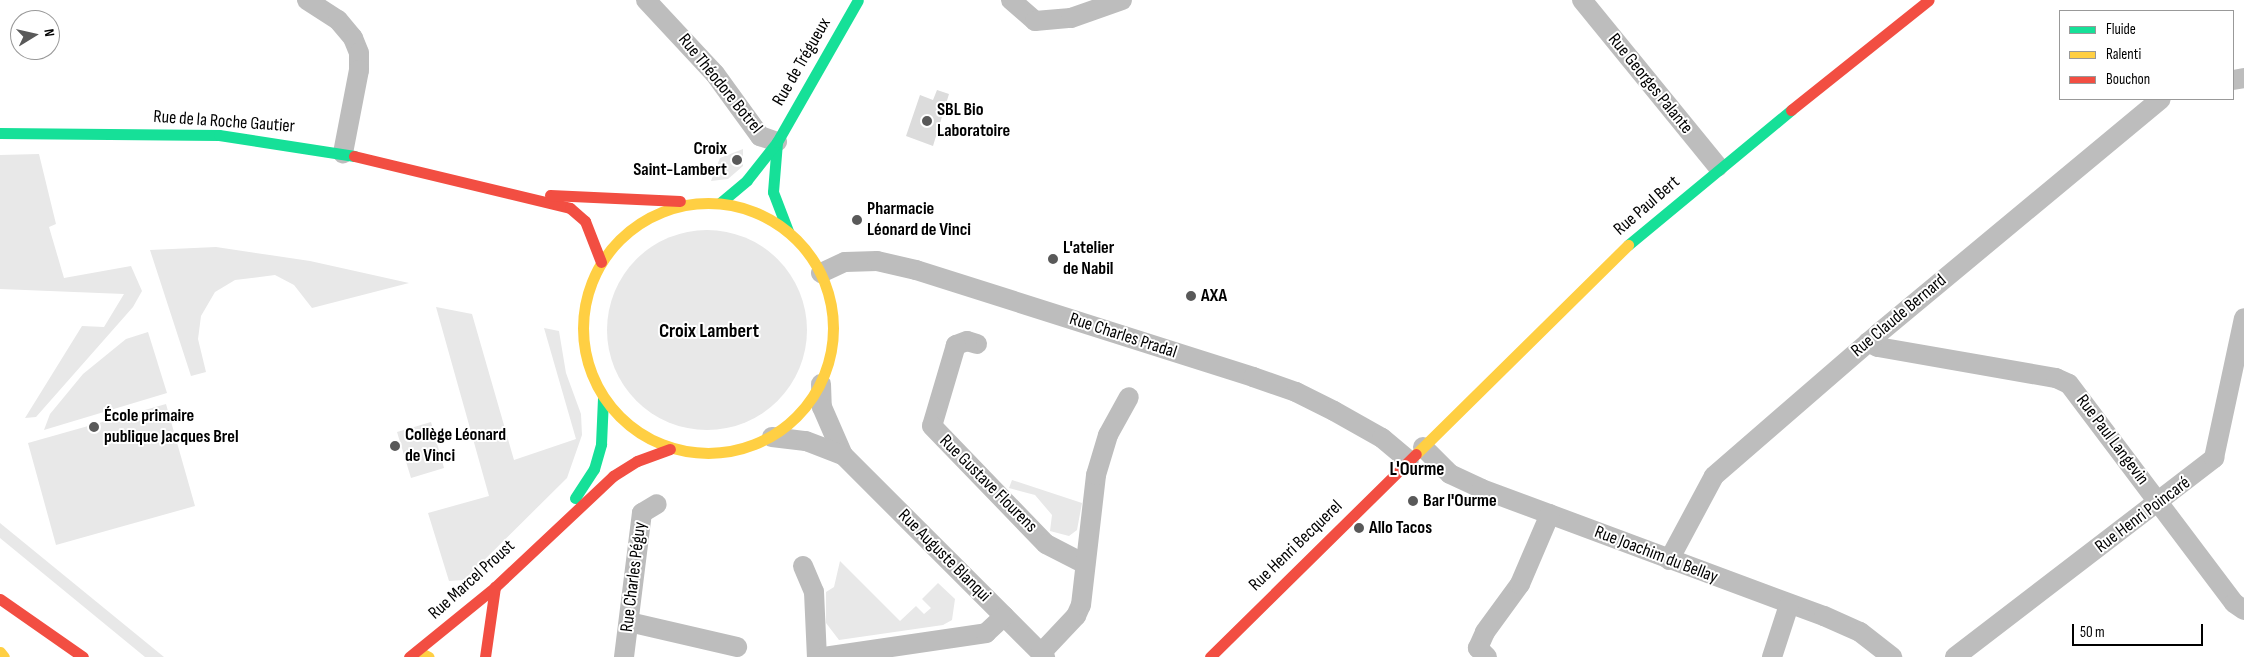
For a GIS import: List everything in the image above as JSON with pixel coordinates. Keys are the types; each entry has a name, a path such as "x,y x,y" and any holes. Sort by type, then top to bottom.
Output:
{"main road":[{"name":"Rue de Trégueux","path":"720,203 747,180 776,142 858,0"},
{"name":"Rue Paul Bert","path":"1409,461 1630,243 1718,167 1929,0"},
{"name":"Rue de la Roche Gautier","path":"0,133 219,135 343,153 500,193"},
{"name":"Rue de Trégueux","path":"776,142 774,192 788,230"},
{"path":"500,193 699,202 720,203 756,212 788,230 821,273 833,309 832,348 821,384 801,414 772,437 727,453 670,450 635,431 603,399 584,352 582,321 588,290 601,262 626,232 652,216 699,202"},
{"path":"500,193 570,208 585,221 601,262"},
{"name":"Rue Marcel Proust","path":"556,526 594,469 601,444 603,399"},
{"name":"Rue Marcel Proust","path":"413,654 495,587 556,526 626,467 670,450"},
{"name":"Rue Henri Becquerel","path":"1210,657 1409,461"},
{"path":"485,657 495,587"},
{"path":"0,600 82,657"},
{"path":"0,652 4,657"},
{"path":"413,654 429,657"}],"street":[{"path":"307,0 338,20 353,38 359,53 359,70 343,153"},
{"path":"1011,0 1035,21 1071,18 1122,0"},
{"name":"Rue Georges Palante","path":"1582,0 1718,167"},
{"name":"Rue Théodore Botrel","path":"649,1 715,74 760,136 776,142"},
{"name":"Rue Claude Bernard","path":"1669,560 1714,476 1868,342 2160,100"},
{"name":"Rue Charles Pradal","path":"821,273 845,262 877,261 898,266 1254,377 1296,392 1334,411 1382,438 1409,461"},
{"name":"Rue Henri Poincaré","path":"1955,657 2159,503 2214,458 2244,318"},
{"name":"Rue Gustave Flourens","path":"977,344 967,341 956,345 932,426 1046,544 1085,564"},
{"name":"Rue Paul Langevin","path":"1868,342 1878,347 2056,378 2069,384 2159,503 2244,610"},
{"name":"Rue Auguste Blanqui","path":"821,384 822,407 843,455 1043,655"},
{"path":"1043,655 1076,616 1085,564 1096,475 1108,435 1128,396"},
{"name":"Rue Auguste Blanqui","path":"772,437 806,441 843,455"},
{"name":"Rue Joachim du Bellay","path":"1423,446 1450,474 1860,632 1892,657"},
{"name":"Rue Charles Péguy","path":"624,657 642,513 657,504"},
{"path":"1487,657 1478,648 1485,632 1520,584 1550,514"},
{"path":"803,566 814,592 817,657"},
{"path":"1772,657 1789,605"},
{"path":"824,657 986,633 1004,616"},
{"path":"629,622 737,647"}],"shaded area":[{"path":"743,149 743,166 728,179 711,181 720,158"},
{"path":"39,154 56,224 49,227 64,278 131,266 142,291 133,307 36,417 25,418 82,326 104,327 124,294 0,289 0,155"},
{"path":"717,230 727,231 754,241 771,252 785,266 800,292 806,310 806,350 796,377 785,394 771,408 754,419 727,429 697,430 687,429 660,419 643,408 629,394 618,377 608,350 607,320 608,310 618,283 629,266 643,252 660,241 687,231"},
{"path":"216,247 310,261 409,283 312,308 294,285 275,275 235,280 215,292 201,316 198,339 206,372 191,376 150,250"},
{"path":"436,307 472,314 514,460 576,439 544,328 559,331 566,373 581,414 582,435 567,478 464,580 449,581 428,513 489,496"},
{"path":"148,332 167,393 44,430 50,414 83,374 126,339"},
{"path":"166,404 195,506 56,545 28,443"},
{"path":"431,422 444,468 411,478 397,432"},
{"path":"1012,480 1082,503 1077,530 1069,536 1050,531 1052,515 1035,495 1009,488"},
{"path":"0,523 164,657 145,657 0,538"},
{"path":"840,561 900,621 916,606 924,614 931,608 922,599 938,583 955,599 952,620 943,625 839,640 826,623 826,592 834,587"}],"building":[{"name":"SBL Bio Laboratoire","path":"937,90 949,94 933,146 906,136 920,95 933,100"}],"traffic: fast":[{"path":"720,203 747,180 777,142 858,0"},
{"path":"1628,245 1791,110"},
{"path":"0,133 219,135 354,156"},
{"path":"777,142 773,192 788,231"},
{"path":"575,498 594,469 601,444 603,399"}],"traffic: slow":[{"path":"696,203 720,203 744,208 767,217 797,239 812,258 824,280 831,304 833,328 831,352 824,376 812,398 797,417 778,432 756,444 720,453 696,453 672,448 649,439 628,425 611,408 597,387 588,364 583,340 583,316 588,292 597,269 611,248 628,231 649,217 672,208 696,203"},
{"path":"1416,454 1628,245"},
{"path":"417,651 429,657"},
{"path":"0,652 4,657"}],"traffic: jam":[{"path":"1791,110 1929,0"},
{"path":"354,156 570,208 585,221 601,262"},
{"path":"550,195 680,201"},
{"path":"409,657 495,587 613,476 637,461 670,449"},
{"path":"1210,657 1416,454"},
{"path":"485,657 495,587"},
{"path":"0,599 83,657"}],"place":[{"name":"SBL Bio Laboratoire","path":"927,121"},
{"name":"Croix Saint-Lambert","path":"737,160"},
{"name":"Pharmacie Léonard de Vinci","path":"857,220"},
{"name":"L'atelier de Nabil","path":"1053,259"},
{"name":"AXA","path":"1191,296"},
{"name":"École primaire publique Jacques Brel","path":"94,427"},
{"name":"Collège Léonard de Vinci","path":"395,446"},
{"name":"Bar l'Ourme","path":"1413,501"},
{"name":"Allo Tacos","path":"1359,528"}],"district":[{"name":"Croix Lambert","path":"709,331"},
{"name":"L'Ourme","path":"1417,470"}]}
